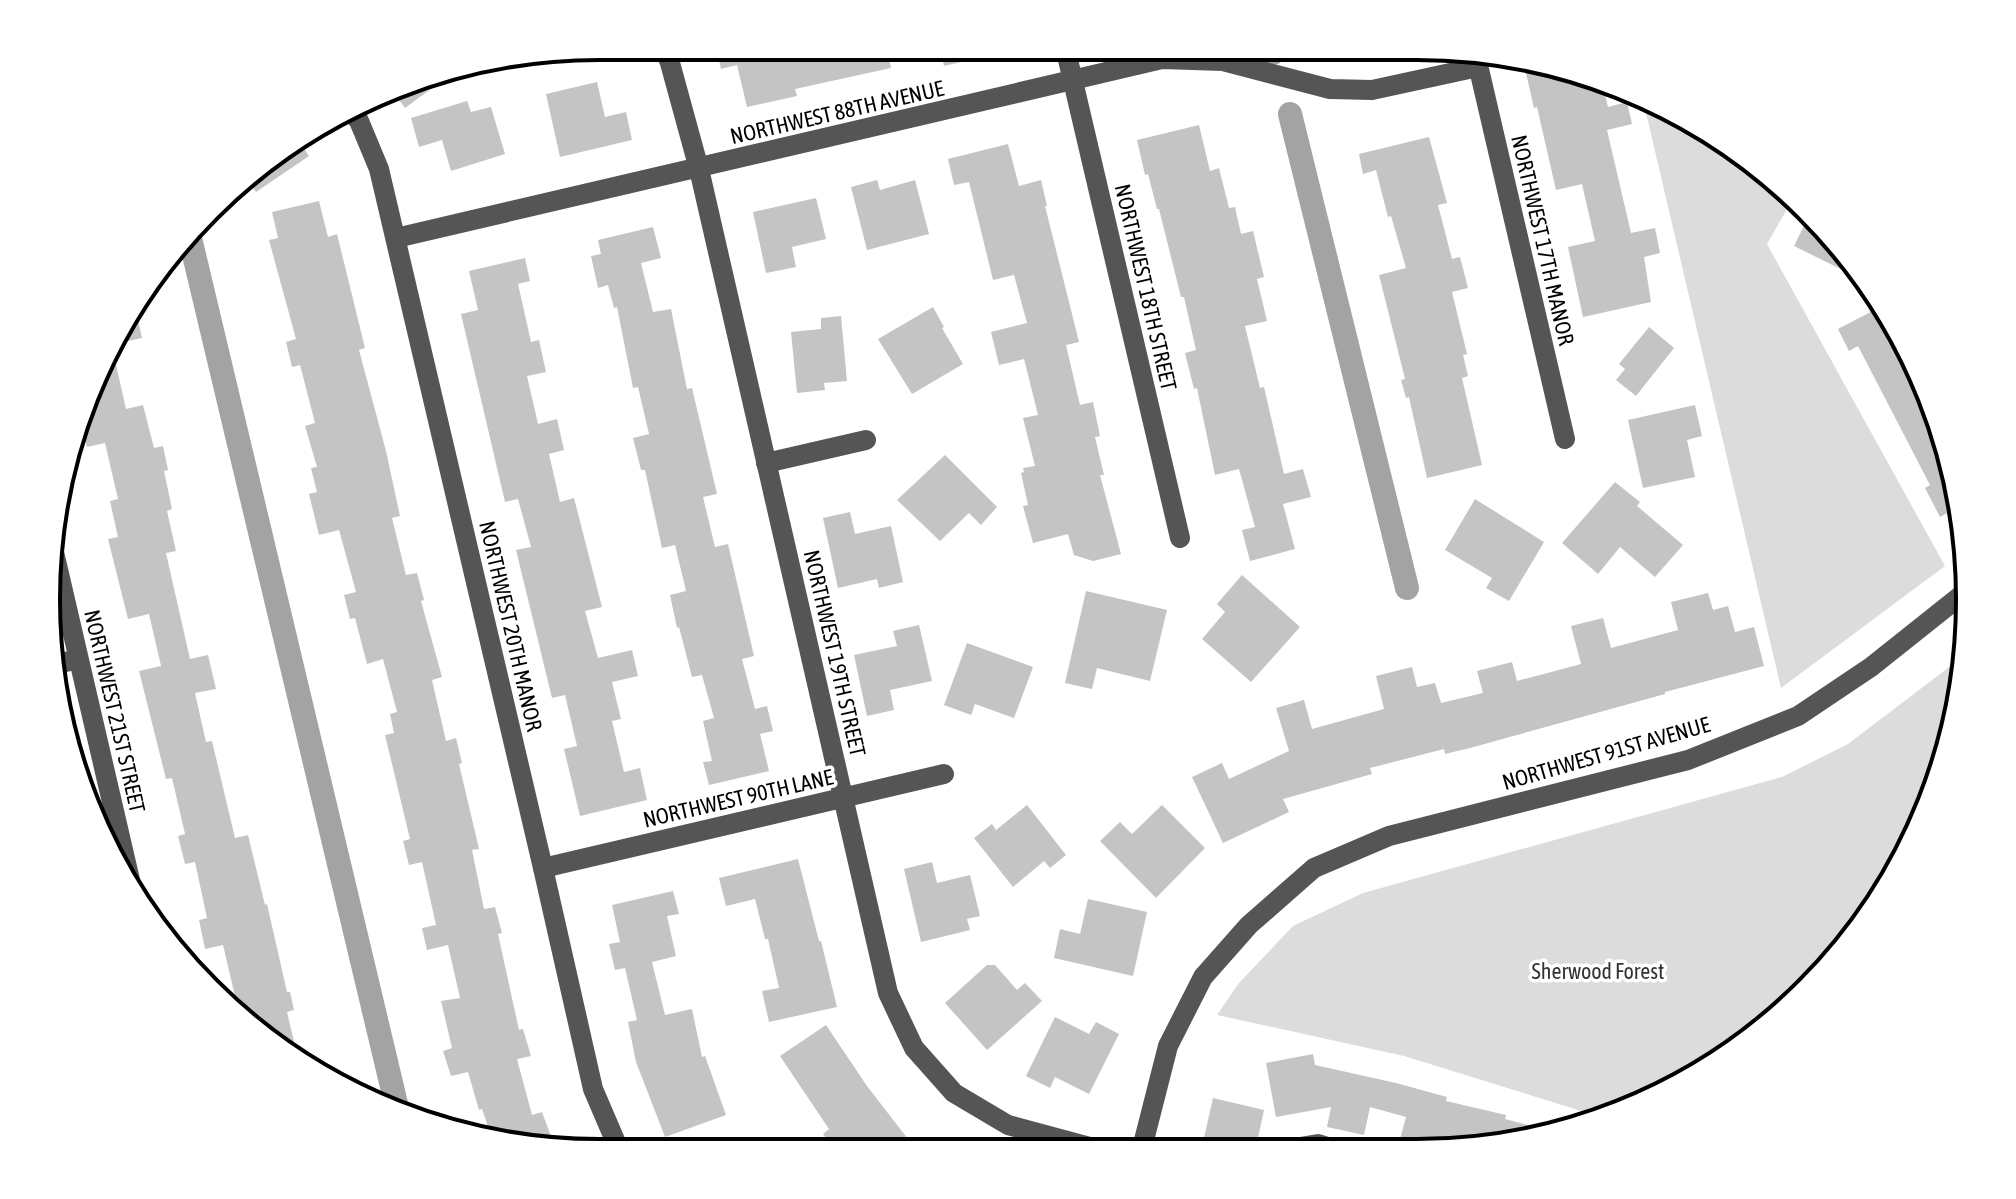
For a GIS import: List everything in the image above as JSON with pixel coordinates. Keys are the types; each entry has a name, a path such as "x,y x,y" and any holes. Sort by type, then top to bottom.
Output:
{"street":[{"name":"NORTHWEST 19TH STREET","path":"669,60 699,169 888,993 914,1048 954,1093 1008,1125 1060,1139"},
{"name":"NORTHWEST 18TH STREET","path":"1068,60 1180,538"},
{"name":"NORTHWEST 88TH AVENUE","path":"396,238 1158,60"},
{"name":"NORTHWEST 88TH AVENUE","path":"1192,60 1223,61 1330,89 1372,90 1464,62"},
{"name":"NORTHWEST 17TH MANOR","path":"1477,64 1565,439"},
{"name":"NORTHWEST 20TH MANOR","path":"357,118 379,169 593,1089 614,1139"},
{"path":"766,463 866,440"},
{"name":"NORTHWEST 21ST STREET","path":"61,581 124,853"},
{"name":"NORTHWEST 91ST AVENUE","path":"1144,1139 1168,1046 1203,977 1249,925 1314,868 1389,836 1688,760 1798,716 1871,667 1956,599"},
{"path":"64,662 78,659"},
{"name":"NORTHWEST 90TH LANE","path":"543,868 944,774"}],"green space":[{"path":"1646,112 1716,151 1745,171 1788,208 1767,244 1945,566 1781,688"},
{"name":"Sherwood Forest","path":"1952,665 1938,739 1915,806 1884,869 1845,928 1798,981 1745,1028 1686,1067 1623,1098 1584,1112 1404,1056 1217,1015 1239,983 1293,926 1363,893 1782,777 1848,744"}],"building":[{"path":"719,60 889,60 891,68 795,89 797,96 747,107 737,65 721,69"},
{"path":"942,60 970,60 944,66"},
{"path":"1526,73 1556,78 1605,94 1608,107 1627,103 1632,124 1607,130 1631,233 1655,228 1660,253 1644,257 1651,302 1583,317 1568,247 1595,241 1582,184 1556,190"},
{"path":"597,82 605,117 626,112 632,140 560,157 546,94"},
{"path":"435,86 405,108 399,99"},
{"path":"467,101 471,112 491,107 505,154 451,171 442,140 419,147 411,118"},
{"path":"1199,125 1210,171 1219,168 1229,208 1235,207 1241,234 1253,231 1264,277 1257,279 1267,321 1245,326 1260,388 1264,387 1284,474 1303,469 1311,497 1283,504 1295,549 1250,561 1242,530 1255,527 1239,469 1215,475 1197,388 1194,389 1185,353 1196,350 1184,297 1181,297 1159,209 1148,174 1145,175 1137,140"},
{"path":"1429,137 1447,203 1438,205 1452,259 1460,257 1468,288 1452,292 1467,354 1463,355 1468,376 1462,378 1482,465 1427,478 1409,397 1406,398 1401,380 1405,379 1379,275 1406,268 1376,170 1363,174 1359,154"},
{"path":"1008,144 1019,186 1041,180 1079,342 1066,345 1080,405 1093,402 1100,436 1095,437 1104,475 1100,475 1121,554 1093,561 1074,555 1068,534 1033,543 1023,506 1028,505 1021,473 1024,472 1023,468 1035,466 1023,418 1038,415 1024,359 999,365 991,332 1027,323 1014,275 993,280 969,182 954,185 948,159"},
{"path":"304,148 309,156 256,192 252,187"},
{"path":"877,180 880,190 915,180 929,234 867,250 851,187"},
{"path":"816,198 826,239 792,247 796,267 766,273 753,212"},
{"path":"319,201 328,237 337,234 365,348 359,350 400,516 392,518 406,575 417,573 424,600 421,601 442,677 432,680 446,741 456,738 462,763 459,764 479,849 472,850 484,909 495,907 519,1030 523,1029 531,1056 517,1059 532,1115 542,1112 551,1137 488,1128 482,1109 479,1110 468,1072 451,1076 443,1051 452,1048 441,1001 460,998 448,945 427,950 422,928 436,925 422,862 409,865 403,841 410,839 385,735 394,733 390,714 397,712 383,659 367,664 355,618 350,619 344,595 356,592 339,530 319,535 309,494 317,492 311,468 317,467 305,426 315,423 300,365 292,367 286,342 296,339 269,240 278,238 272,212"},
{"path":"1804,225 1845,271 1794,246"},
{"path":"653,227 661,258 641,263 653,312 671,309 687,389 692,388 717,494 703,497 715,547 728,544 754,656 742,659 755,709 767,706 773,731 760,734 769,771 709,785 703,762 712,761 703,721 714,718 702,675 692,677 670,595 686,591 675,545 662,548 645,470 641,470 633,438 649,434 638,387 633,388 617,307 614,308 608,285 598,288 591,256 601,254 598,240"},
{"path":"525,258 530,281 518,284 531,342 539,340 546,372 527,376 538,424 557,419 564,450 549,454 560,502 574,498 602,607 585,611 598,658 632,650 638,676 612,682 621,719 612,721 624,772 640,768 647,800 580,816 564,749 577,746 565,695 552,698 516,550 531,547 518,499 505,502 461,314 478,310 469,271"},
{"path":"933,307 963,364 912,394 878,339"},
{"path":"1872,311 1884,330 1915,393 1927,426 1938,460 1949,512 1940,517 1925,488 1930,485 1858,346 1849,351 1838,329"},
{"path":"841,316 847,381 824,383 825,390 797,393 791,332 821,329 821,318"},
{"path":"138,320 142,338 126,341"},
{"path":"1649,327 1674,348 1636,396 1616,380 1625,369 1619,364"},
{"path":"115,362 126,409 143,405 154,448 163,446 168,470 164,471 172,509 167,511 176,551 166,553 190,659 208,655 216,689 195,693 206,742 212,741 235,838 248,835 287,992 290,992 294,1010 287,1012 295,1044 235,997 223,945 205,949 199,920 207,918 195,862 185,864 178,836 185,834 172,778 166,779 139,671 161,666 149,614 128,619 108,539 118,537 110,501 118,499 105,443 87,447 85,438 89,426"},
{"path":"1695,405 1702,436 1687,440 1695,477 1643,488 1628,420"},
{"path":"945,455 997,507 981,525 969,513 940,541 897,500"},
{"path":"1615,482 1640,502 1637,506 1683,545 1655,577 1620,547 1598,574 1562,543"},
{"path":"1475,499 1544,542 1509,601 1486,588 1492,578 1445,550"},
{"path":"850,512 855,534 891,526 903,582 879,588 877,579 838,588 823,518"},
{"path":"1242,575 1300,627 1251,682 1202,639 1225,612 1217,604"},
{"path":"1086,591 1167,610 1150,681 1097,668 1092,689 1065,683"},
{"path":"1708,593 1713,610 1728,606 1735,632 1754,627 1764,666 1470,748 1445,754 1444,749 1370,768 1372,774 1283,799 1289,812 1223,843 1192,777 1222,763 1229,779 1289,751 1276,708 1304,700 1312,729 1384,709 1376,676 1412,667 1417,687 1435,683 1441,703 1483,693 1477,671 1512,662 1517,681 1581,664 1571,626 1603,618 1611,648 1678,630 1671,602"},
{"path":"919,625 932,681 890,690 894,710 867,716 854,655 897,646 893,631"},
{"path":"967,643 1033,667 1014,718 975,704 971,715 944,705"},
{"path":"1027,805 1066,855 1050,868 1044,861 1013,887 974,838 992,824 996,830"},
{"path":"1162,805 1205,848 1156,898 1100,841 1120,822 1132,834"},
{"path":"798,859 837,1007 769,1022 762,991 779,988 755,899 726,906 719,878"},
{"path":"932,862 937,883 970,875 980,916 967,919 970,930 921,942 904,869"},
{"path":"673,891 679,914 667,916 676,956 652,962 665,1015 692,1009 702,1057 705,1056 726,1115 665,1137 636,1062 628,1022 637,1020 625,968 615,970 609,944 620,942 612,905"},
{"path":"1088,899 1147,912 1133,976 1054,958 1060,929 1080,934"},
{"path":"987,965 995,965 1017,990 1025,983 1042,1001 987,1050 945,1003"},
{"path":"1055,1017 1089,1034 1096,1022 1119,1034 1089,1094 1055,1077 1050,1088 1026,1076"},
{"path":"826,1025 908,1139 827,1139 823,1134 829,1129 780,1056"},
{"path":"1313,1054 1315,1065 1447,1097 1446,1101 1506,1115 1505,1119 1533,1126 1452,1138 1400,1139 1406,1117 1370,1107 1364,1135 1327,1127 1331,1107 1276,1117 1266,1063"},
{"path":"1213,1098 1264,1110 1258,1139 1204,1139"}],"waterway":[{"path":"1290,114 1407,588"},
{"path":"192,246 395,1099"}]}
